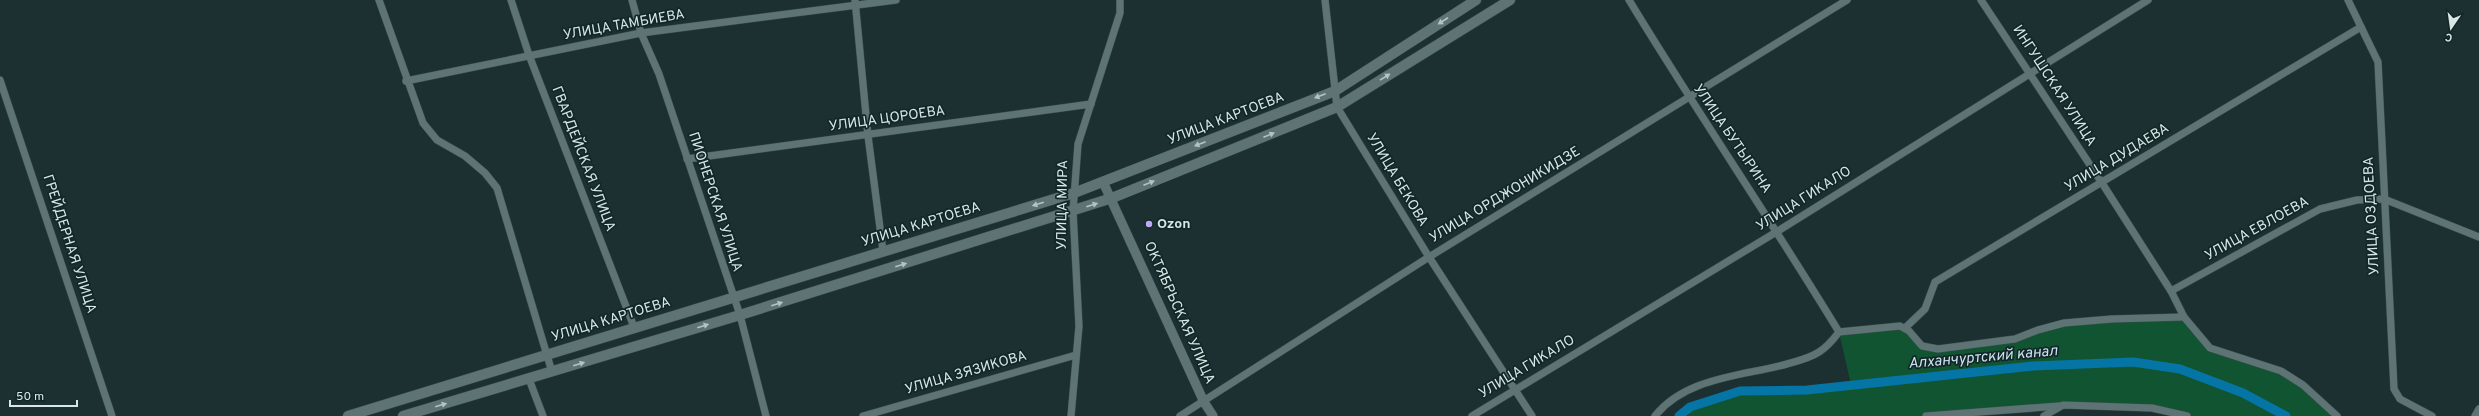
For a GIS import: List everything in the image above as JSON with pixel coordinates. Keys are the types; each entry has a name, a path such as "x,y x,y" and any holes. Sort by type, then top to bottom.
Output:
{"main road":[{"name":"УЛИЦА КАРТОЕВА","path":"348,416 1074,193 1335,90 1476,0"},
{"path":"404,416 740,316 1112,198 1337,107 1510,0"}],"street":[{"path":"379,0 406,81 423,123 437,140 465,156 485,173 497,188 552,372"},
{"name":"ГВАРДЕЙСКАЯ УЛИЦА","path":"511,0 529,55 634,327"},
{"name":"ПИОНЕРСКАЯ УЛИЦА","path":"632,0 641,33 659,74 740,316 766,416"},
{"name":"УЛИЦА ТАМБИЕВА","path":"406,81 641,33 856,2 896,0"},
{"name":"УЛИЦА МИРА","path":"1071,416 1079,326 1073,211 1078,144 1120,13 1120,0"},
{"name":"УЛИЦА БЕКОВА","path":"1325,0 1337,107 1429,257 1532,416"},
{"name":"УЛИЦА БУТЫРИНА","path":"1628,0 1689,98 1778,231 1839,332"},
{"name":"УЛИЦА ОРДЖОНИКИДЗЕ","path":"1180,416 1429,257 1847,0"},
{"name":"ИНГУШСКАЯ УЛИЦА","path":"1981,0 2029,75 2102,183 2171,291 2184,317 2210,348 2281,371 2303,385 2337,416"},
{"name":"УЛИЦА ГИКАЛО","path":"1472,416 1778,231 2148,0"},
{"name":"УЛИЦА ОЗДОЕВА","path":"2348,0 2378,62 2394,389 2400,399 2432,416"},
{"path":"856,2 868,136 883,251"},
{"name":"УЛИЦА ДУДАЕВА","path":"1905,328 1925,308 1935,282 2361,27"},
{"name":"ГРЕЙДЕРНАЯ УЛИЦА","path":"0,80 112,416"},
{"name":"УЛИЦА ЦОРОЕВА","path":"687,159 868,136 1091,104"},
{"name":"ОКТЯБРЬСКАЯ УЛИЦА","path":"1103,182 1112,198 1204,402 1213,416"},
{"path":"2384,199 2479,237"},
{"name":"УЛИЦА ЕВЛОЕВА","path":"2171,291 2320,209 2357,200 2384,199"},
{"path":"1655,416 1661,409 1682,394 1720,378 1772,368 1818,352 1839,332 1905,328 1922,346 1938,349 2015,339 2038,330 2064,323 2112,319 2184,317"},
{"name":"УЛИЦА ЗЯЗИКОВА","path":"863,416 1076,356"},
{"path":"529,379 543,416"},
{"path":"1926,416 2063,406 2152,408 2187,416"},
{"path":"2044,416 2063,406"},
{"path":"2475,416 2479,410"}],"green space":[{"path":"2184,317 2210,348 2281,371 2337,416 2187,416 2152,408 2063,405 1926,416 1679,416 1693,406 1708,399 1724,395 1741,392 1808,390 1851,385 1839,332 1900,326 1929,348 2015,339 2064,323"}],"waterway":[{"name":"Алханчуртский канал","path":"1679,416 1690,407 1740,391 1807,390 2033,366 2133,362 2180,369 2243,393 2286,416"}],"place":[{"name":"Ozon","path":"1149,224"}]}
